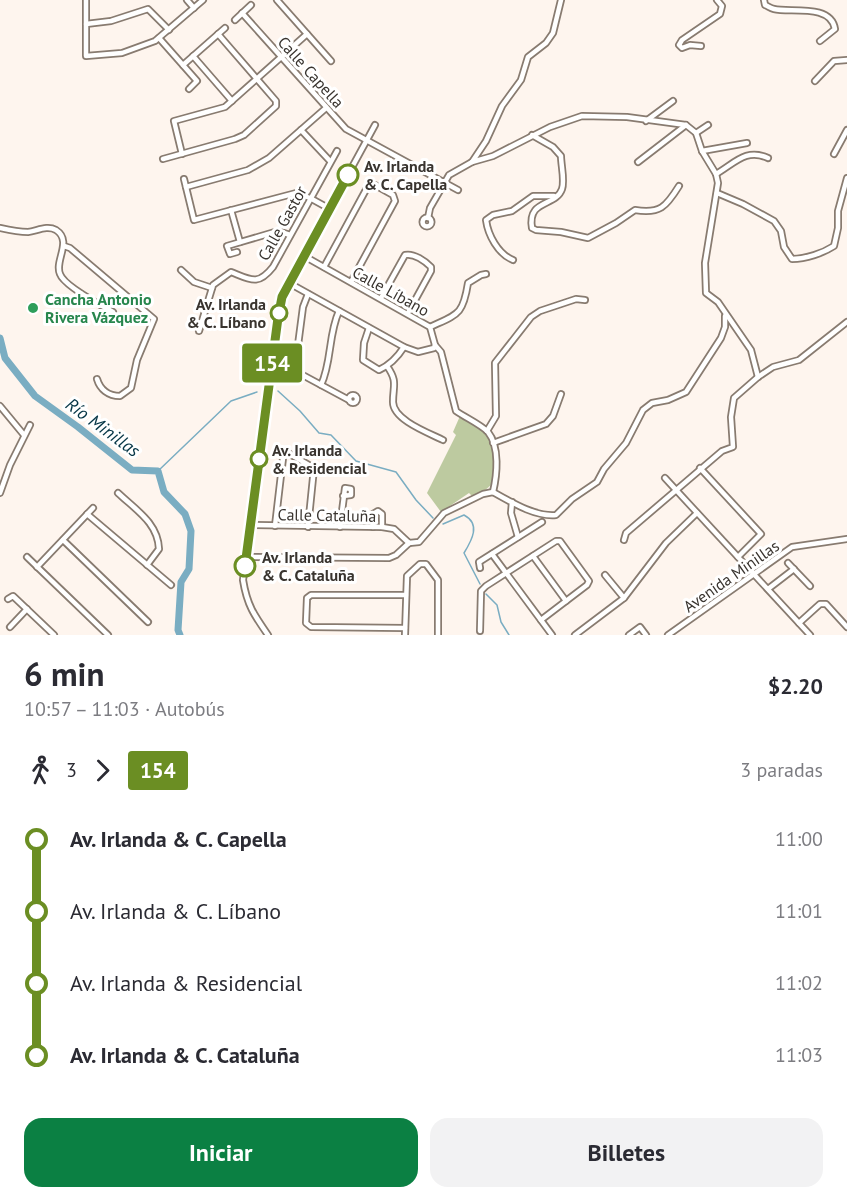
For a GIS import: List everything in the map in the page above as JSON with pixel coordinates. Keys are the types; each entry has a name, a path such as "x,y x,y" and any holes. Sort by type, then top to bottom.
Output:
{"street":[{"path":"86,0 86,56 122,53 159,38 203,0"},
{"path":"187,0 194,8"},
{"path":"277,0 331,61"},
{"path":"472,162 486,141 502,106 521,80 528,57 546,43 553,33 561,0"},
{"path":"701,46 690,45 682,48 679,45 682,40 720,14 722,6 717,0"},
{"path":"764,0 765,5 774,9 807,9 828,18 834,24 835,29 820,41"},
{"path":"235,20 251,5"},
{"path":"86,24 111,21 148,9 169,30"},
{"name":"Calle Capella","path":"242,13 346,129 458,190"},
{"path":"183,65 225,28"},
{"path":"163,159 244,135 276,106 276,101 218,34"},
{"path":"182,154 174,121 220,109 308,34"},
{"path":"159,38 197,81 189,89"},
{"path":"193,56 232,100"},
{"path":"815,81 834,61 847,60"},
{"path":"646,121 673,101"},
{"path":"186,188 249,170 269,158 326,108"},
{"path":"428,218 430,208 449,175 472,162 493,156 532,135 582,117 627,117 686,125 696,133 702,151 716,174 717,193 705,263 704,287 706,293 718,302 725,315 752,350 758,377"},
{"path":"696,133 708,124"},
{"path":"267,635 246,599 243,580 282,297 375,125"},
{"path":"638,162 686,125"},
{"path":"301,130 330,161"},
{"path":"834,154 847,130"},
{"path":"532,135 553,147 561,156 562,189 557,196 538,206 534,213 532,228 536,230 561,232 588,238 635,210 650,212 663,208 670,202 679,186"},
{"path":"702,151 747,143"},
{"name":"Calle Gastor","path":"212,288 231,272 254,280 262,278 273,267 337,151"},
{"path":"716,174 749,154 757,153 768,158"},
{"path":"717,193 774,221 781,231 784,247 792,259 802,259 825,252 834,246 838,228 838,211 847,178"},
{"path":"184,179 194,220 296,193 330,208"},
{"path":"324,267 368,186 375,185 393,195 395,201 351,282"},
{"path":"513,260 499,250 487,227 486,220 493,215 512,211 533,196 557,196"},
{"path":"231,210 240,242"},
{"path":"0,228 30,232 48,228 55,230 61,235 64,246 59,270 61,277 86,297 113,312"},
{"path":"237,252 230,254 227,246 279,231 290,235"},
{"path":"64,246 70,248 154,319 137,360 131,388 120,396 111,395 101,387 97,379"},
{"path":"381,298 405,255 410,254 428,263 431,271 408,313"},
{"name":"Calle Líbano","path":"304,256 430,327 435,345 441,352 456,411 487,431"},
{"path":"181,270 194,282 212,288 199,331"},
{"path":"430,327 457,314 466,297 468,283 486,274"},
{"path":"289,283 404,347 418,352 434,348 435,345"},
{"path":"308,294 303,307 295,368 297,372 349,400"},
{"path":"493,492 497,462 493,443 487,431 496,416 495,363 531,317 546,309 576,300 585,300"},
{"path":"321,385 327,373 333,325 339,311"},
{"path":"246,557 389,558 409,543 419,542 444,513 483,494 493,492 547,516 556,515 572,499 597,482 604,469 626,443 643,410 652,403 668,400 686,392 721,338 725,327 725,315"},
{"path":"624,540 626,533 700,468 722,451 733,447 731,417 734,398 773,367 799,360 847,322"},
{"path":"369,328 364,343 363,360 379,370 399,356 404,347"},
{"path":"387,366 395,383 394,410 418,428 443,440"},
{"path":"493,443 546,423 553,416 561,394"},
{"path":"0,406 24,435"},
{"path":"0,493 30,425"},
{"path":"275,526 283,458 284,454 288,453 314,468 308,526"},
{"path":"700,468 761,534 738,557"},
{"path":"665,478 810,635"},
{"path":"118,493 151,524 158,536 159,549 147,565"},
{"path":"340,527 343,496"},
{"path":"512,502 511,513 519,537"},
{"path":"37,567 93,508"},
{"path":"373,527 373,514 378,511 382,514 382,527"},
{"path":"575,635 624,598 666,543 697,513"},
{"path":"87,514 171,585"},
{"path":"480,568 479,562 542,522"},
{"name":"Calle Cataluña","path":"250,525 382,527 394,529 409,543"},
{"name":"Avenida Minillas","path":"668,635 792,547 847,539"},
{"path":"63,540 148,622"},
{"path":"480,631 481,591 556,541 560,541 589,581 587,585 541,620"},
{"path":"492,554 552,635"},
{"path":"533,556 566,601"},
{"path":"27,557 108,635"},
{"path":"788,563 810,586"},
{"path":"405,635 407,576 420,564 426,564 438,580 438,635"},
{"path":"768,589 794,570"},
{"path":"605,575 624,598"},
{"path":"405,627 311,627 306,622 306,605 307,598 311,595 406,595"},
{"path":"8,599 13,596 47,633 54,635"},
{"path":"799,623 820,604 826,604 847,627"},
{"path":"10,627 27,609"},
{"path":"629,635 640,627 646,635"}],"green space":[{"path":"460,416 487,436 492,446 494,478 483,491 473,497 469,493 441,512 427,493 456,435 453,432"}],"waterway":[{"name":"Río Minillas","path":"0,338 5,358 35,396 132,470 158,471 164,492 185,514 191,531 189,569 181,582 178,630 180,635"},
{"path":"278,391 319,433 331,435 356,461 396,472 416,500 433,518"},
{"path":"158,471 231,401 257,392"},
{"path":"443,524 464,515 472,523 474,528 472,538 464,553 480,584"},
{"path":"486,594 497,605 501,622 509,635"}],"bus line":[{"name":"154","path":"245,566 282,297 348,175"}],"place":[{"name":"Av. Irlanda & C. Capella","path":"348,175"},
{"name":"Cancha Antonio Rivera Vázquez","path":"33,308"},
{"name":"Av. Irlanda & C. Líbano","path":"279,313"},
{"name":"Av. Irlanda & Residencial","path":"259,459"},
{"name":"Av. Irlanda & C. Cataluña","path":"245,566"}]}
